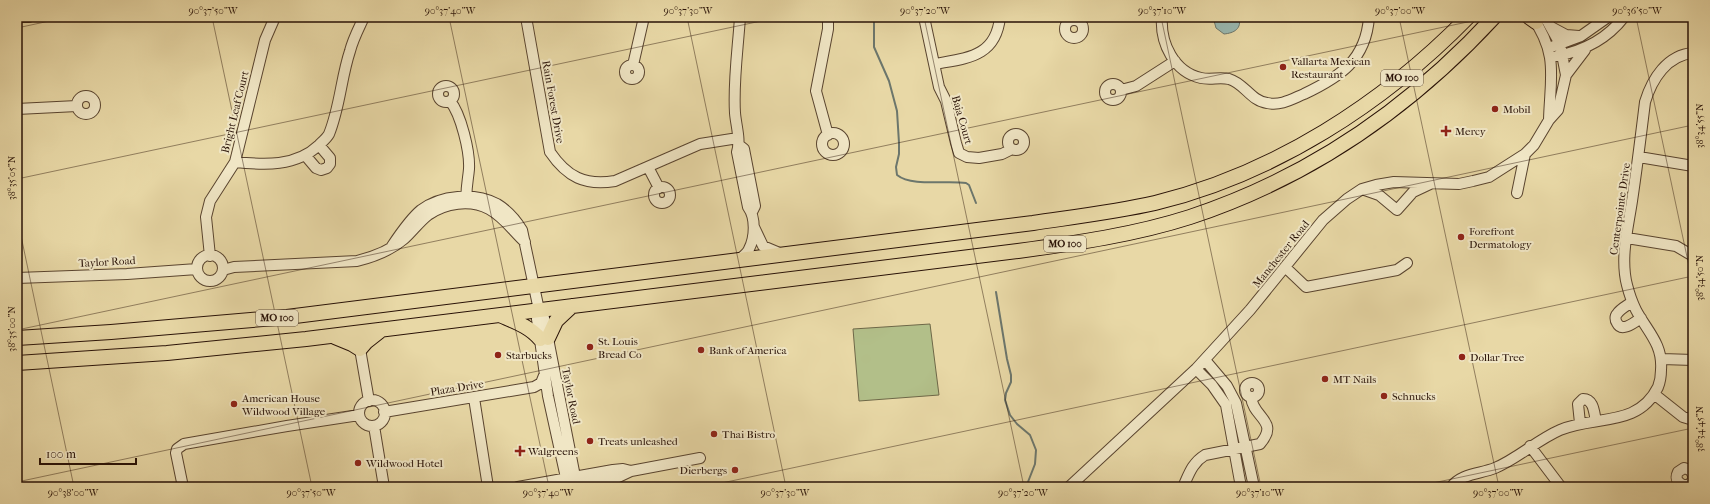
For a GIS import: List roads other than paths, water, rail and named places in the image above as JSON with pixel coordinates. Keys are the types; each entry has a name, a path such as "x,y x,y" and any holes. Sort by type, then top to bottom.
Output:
{"highway":[{"name":"MO 100","path":"17,338 118,332 287,317 1087,216 1155,203 1194,191 1254,168 1328,130 1408,73 1468,17"},
{"name":"MO 100","path":"17,363 167,353 333,336 1025,250 1122,235 1189,217 1254,192 1286,177 1346,143 1392,111 1421,78 1491,17"},
{"path":"500,315 523,325 544,339 556,321 572,306"},
{"path":"333,336 360,349 381,330"}],"street":[{"path":"23,17 29,17"},
{"name":"Bright Leaf Court","path":"210,256 206,217 210,201 235,162 265,40 275,17"},
{"path":"235,162 267,164 286,162 305,155 328,136 335,115 350,50 364,17"},
{"name":"Rain Forest Drive","path":"526,17 550,152 563,169 578,179 603,183 615,181 700,144 738,141"},
{"path":"633,65 644,17"},
{"path":"740,17 736,67 735,112 738,141 744,149 755,206 752,212 754,226 763,246 782,254"},
{"path":"828,17 828,29 816,91 828,135"},
{"name":"Baja Court","path":"924,17 939,87 946,101 959,153 967,157 979,158 991,157 1012,149"},
{"path":"935,64 982,52 996,34 1000,17"},
{"path":"1162,17 1163,39 1175,61 1184,71 1201,78 1230,79 1240,85 1258,101 1266,103 1285,103 1334,79 1356,57 1367,32 1369,17"},
{"path":"1550,53 1560,44 1581,36 1608,17"},
{"path":"1566,75 1576,60 1587,48 1609,32 1624,17"},
{"name":"Manchester Road","path":"1069,487 1205,360 1246,315 1323,220 1347,199 1376,184 1394,182 1459,184 1489,177 1525,154 1534,145 1549,120 1558,110 1566,75 1560,44 1551,27 1536,18"},
{"name":"Manchester Road","path":"1536,18 1550,53 1552,92 1549,120"},
{"path":"1551,27 1566,34 1581,36"},
{"path":"1550,53 1563,55 1587,48"},
{"name":"Centerpointe Drive","path":"1451,487 1466,476 1501,465 1530,446 1560,430 1580,423 1614,419 1630,414 1644,405 1654,394 1658,386 1662,359 1656,342 1632,302 1626,283 1624,256 1639,157 1645,102 1652,83 1658,74 1673,59 1682,55 1693,53"},
{"path":"1121,90 1136,86 1175,61"},
{"path":"450,101 462,123 469,168 466,200"},
{"path":"17,109 77,106"},
{"path":"305,155 316,168 321,170 326,168 330,164 330,158 319,144"},
{"path":"1517,193 1525,154"},
{"path":"1639,157 1693,166"},
{"path":"648,167 659,188"},
{"path":"1362,190 1379,195 1397,210 1413,192 1431,183"},
{"name":"Taylor Road","path":"17,278 127,274 198,269 201,277 211,281 218,279 223,270 234,267 357,261 369,258 403,239 434,211 466,200 497,214 525,242 539,310 544,318 545,373 549,397 573,484"},
{"path":"738,260 750,248 754,226"},
{"path":"1627,238 1676,246 1693,256"},
{"path":"198,269 200,261 210,256 220,260 223,270"},
{"path":"1285,268 1306,287 1397,270 1407,263"},
{"path":"1632,302 1617,313 1616,323 1621,327 1627,327 1641,318"},
{"name":"Taylor Road","path":"544,339 573,484"},
{"path":"360,349 369,401"},
{"path":"1662,359 1693,360"},
{"path":"1205,360 1227,386 1236,403 1254,487"},
{"path":"1196,369 1212,385 1226,405 1241,487"},
{"path":"534,388 541,383 545,373"},
{"path":"534,388 543,390 549,397"},
{"name":"Plaza Drive","path":"384,412 534,388"},
{"path":"1654,394 1683,416 1693,420"},
{"path":"1183,487 1192,467 1205,455 1260,444 1268,433 1267,424 1255,409 1251,397"},
{"path":"474,398 488,487"},
{"path":"1580,423 1578,404 1583,399 1587,399 1591,402 1596,421"},
{"path":"369,401 379,403 384,412 383,419 378,425 374,426 364,424 359,416 361,406 369,401"},
{"path":"183,487 176,453 180,447 190,443 359,416"},
{"path":"374,426 384,487"},
{"path":"1530,446 1561,487"},
{"path":"518,487 612,480 631,471 700,458"},
{"path":"1693,475 1687,469 1680,469 1676,478 1682,486 1689,484 1693,480"}],"water":[{"path":"1213,17 1239,17 1240,21 1236,30 1231,33 1224,34 1216,28"}],"waterway":[{"path":"874,17 874,47 889,81 897,111 899,143 899,154 896,167 897,175 903,179 911,181 966,183 969,185 976,203"},
{"path":"996,292 1011,375 1011,382 1006,393 1005,400 1010,415 1017,424 1030,435 1036,450 1035,464 1026,487"}],"place":[{"name":"Vallarta Mexican Restaurant","path":"1283,67"},
{"name":"Mobil","path":"1495,109"},
{"name":"Mercy","path":"1446,131"},
{"name":"Forefront Dermatology","path":"1461,237"},
{"name":"St. Louis Bread Co","path":"590,347"},
{"name":"Bank of America","path":"701,350"},
{"name":"Starbucks","path":"498,355"},
{"name":"Dollar Tree","path":"1462,357"},
{"name":"MT Nails","path":"1325,379"},
{"name":"Schnucks","path":"1384,396"},
{"name":"American House Wildwood Village","path":"234,404"},
{"name":"Thai Bistro","path":"714,434"},
{"name":"Treats unleashed","path":"590,441"},
{"name":"Walgreens","path":"520,451"},
{"name":"Wildwood Hotel","path":"358,463"},
{"name":"Dierbergs","path":"735,470"}]}
